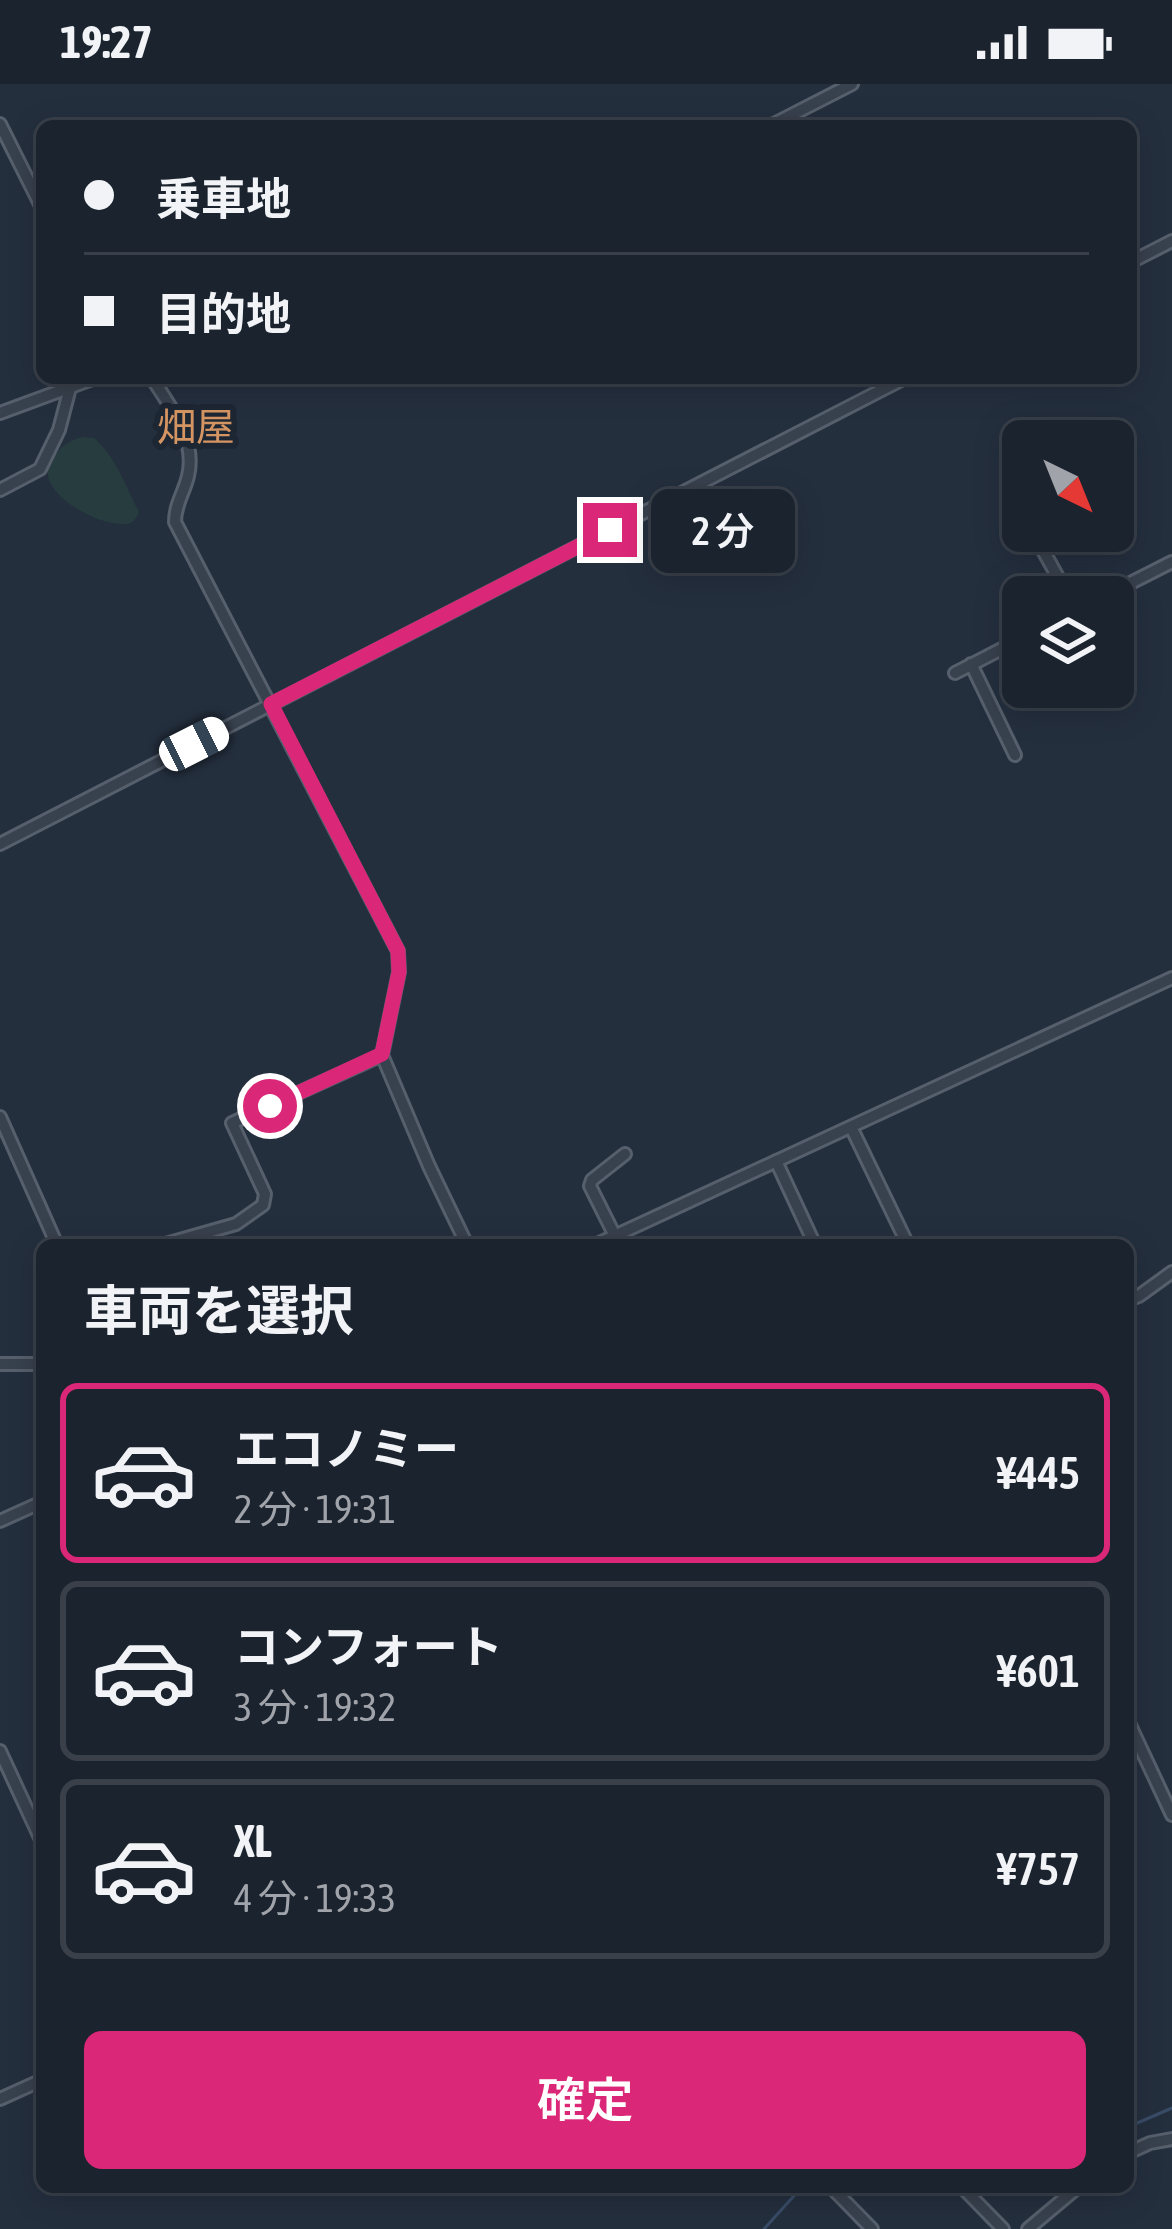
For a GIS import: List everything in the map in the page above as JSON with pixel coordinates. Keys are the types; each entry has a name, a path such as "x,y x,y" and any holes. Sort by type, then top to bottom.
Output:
{"street":[{"path":"782,120 852,84"},
{"path":"0,124 36,196"},
{"path":"1137,259 1172,241"},
{"path":"0,413 80,384"},
{"path":"156,384 179,421 190,460 176,522 398,951 399,972 382,1054 464,1239"},
{"path":"0,844 893,384"},
{"path":"0,490 40,469 59,430 70,388"},
{"path":"1134,581 1172,562"},
{"path":"955,673 1002,648"},
{"path":"970,664 1015,754"},
{"path":"608,1239 1172,977"},
{"path":"183,1239 236,1224 263,1205 265,1194 232,1123 382,1054"},
{"path":"0,1117 55,1239"},
{"path":"851,1127 905,1239"},
{"path":"615,1236 590,1186 625,1154"},
{"path":"776,1161 812,1239"},
{"path":"1134,1298 1172,1272"},
{"path":"0,1364 36,1364"},
{"path":"0,1521 36,1505"},
{"path":"1134,1735 1167,1792 1172,1815"},
{"path":"0,1751 36,1829"},
{"path":"0,2099 36,2083"},
{"path":"1134,2150 1172,2139"},
{"path":"837,2193 872,2229"},
{"path":"968,2193 1003,2229"},
{"path":"1028,2229 1071,2193"}],"green space":[{"path":"94,438 120,473 139,512 131,523 84,513 50,483 52,459 65,445"}],"waterway":[{"path":"1134,2124 1172,2108"},
{"path":"764,2229 797,2193"}],"district":[{"name":"畑屋","path":"196,427"}],"route":[{"path":"270,1106 382,1054 399,972 398,951 271,704 610,530"}]}
